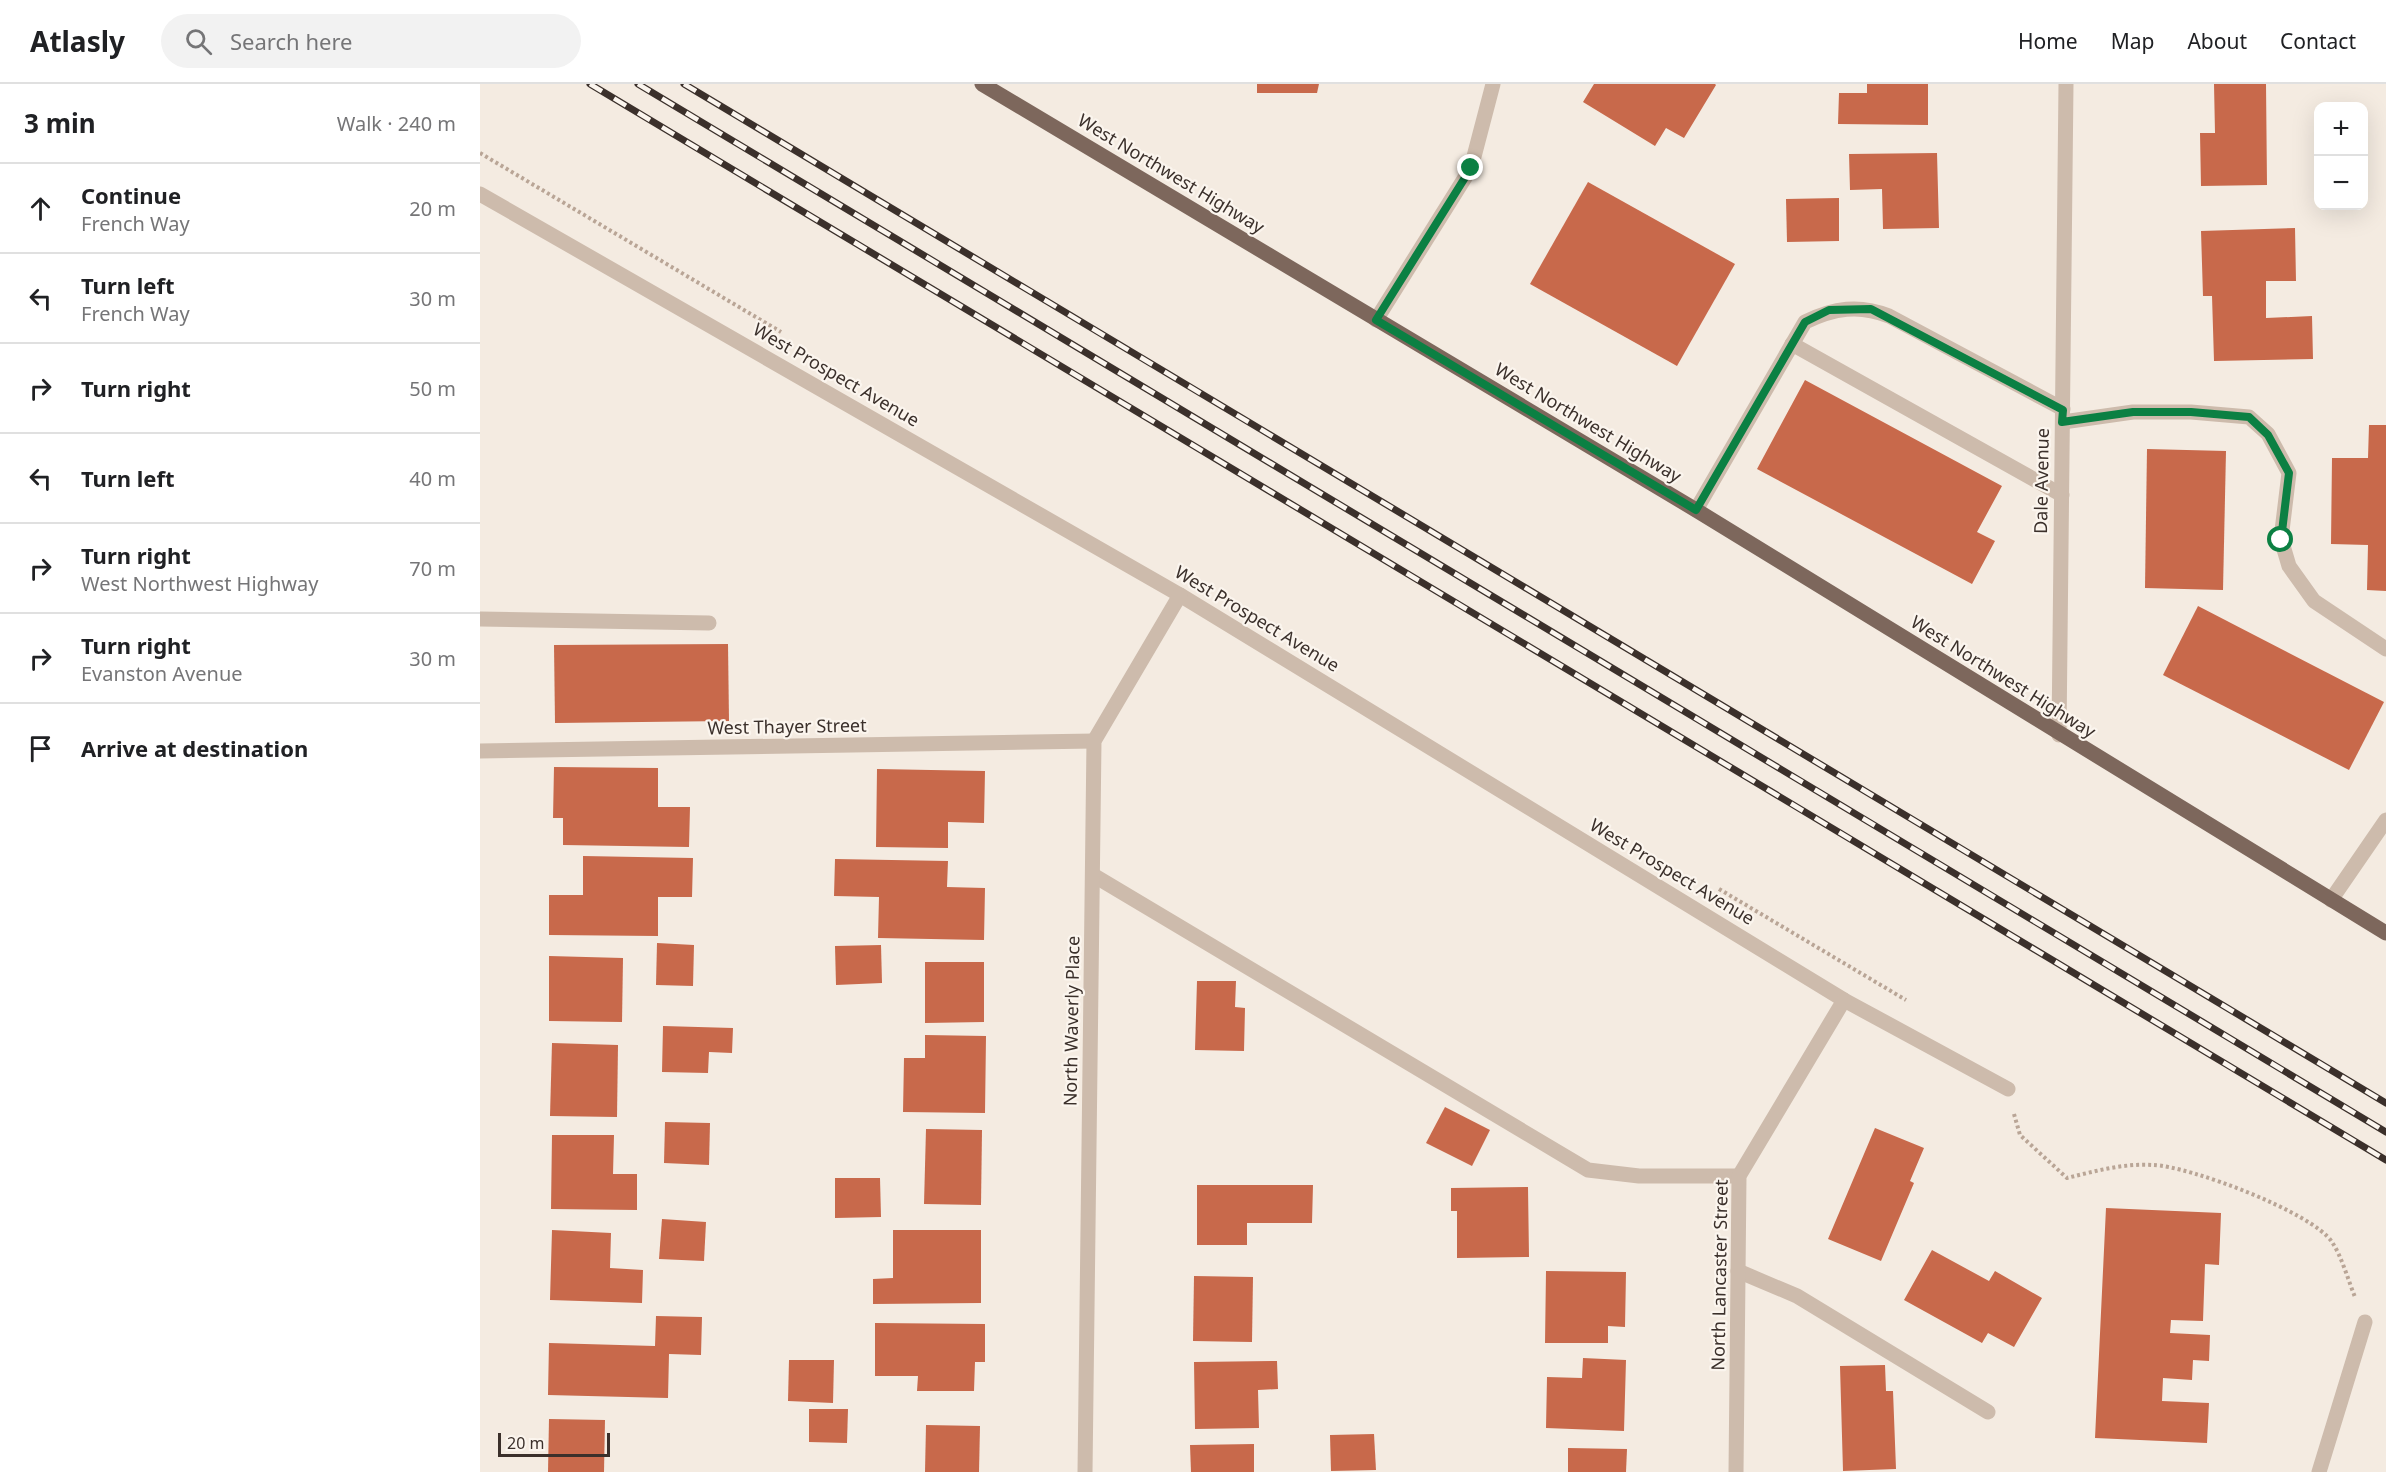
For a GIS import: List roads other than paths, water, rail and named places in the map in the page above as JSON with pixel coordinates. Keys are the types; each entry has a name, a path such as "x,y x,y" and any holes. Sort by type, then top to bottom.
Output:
{"main road":[{"name":"West Northwest Highway","path":"982,84 1696,510 2059,735 2386,933"}],"street":[{"path":"1376,320 1471,168 1493,84"},
{"name":"Dale Avenue","path":"2059,735 2066,84"},
{"name":"West Prospect Avenue","path":"480,194 1180,594 1844,999 2008,1089"},
{"path":"1696,510 1805,322 1829,310 1871,309 2063,416 2133,412 2191,412 2249,417 2268,435 2289,473 2281,540 2289,566 2314,601 2386,649"},
{"path":"1792,344 2062,495"},
{"name":"North Waverly Place","path":"1085,1472 1094,741 1180,594"},
{"path":"480,619 709,623"},
{"name":"West Thayer Street","path":"480,751 1094,741"},
{"path":"2331,900 2386,820"},
{"path":"1093,874 1588,1170 1639,1176 1739,1176"},
{"name":"North Lancaster Street","path":"1736,1472 1739,1176 1844,999"},
{"path":"1738,1271 1797,1296 1988,1412"},
{"path":"2319,1472 2365,1322"}],"railway":[{"path":"590,84 2386,1160"},
{"path":"638,84 2386,1132"},
{"path":"684,84 2386,1103"}]}
